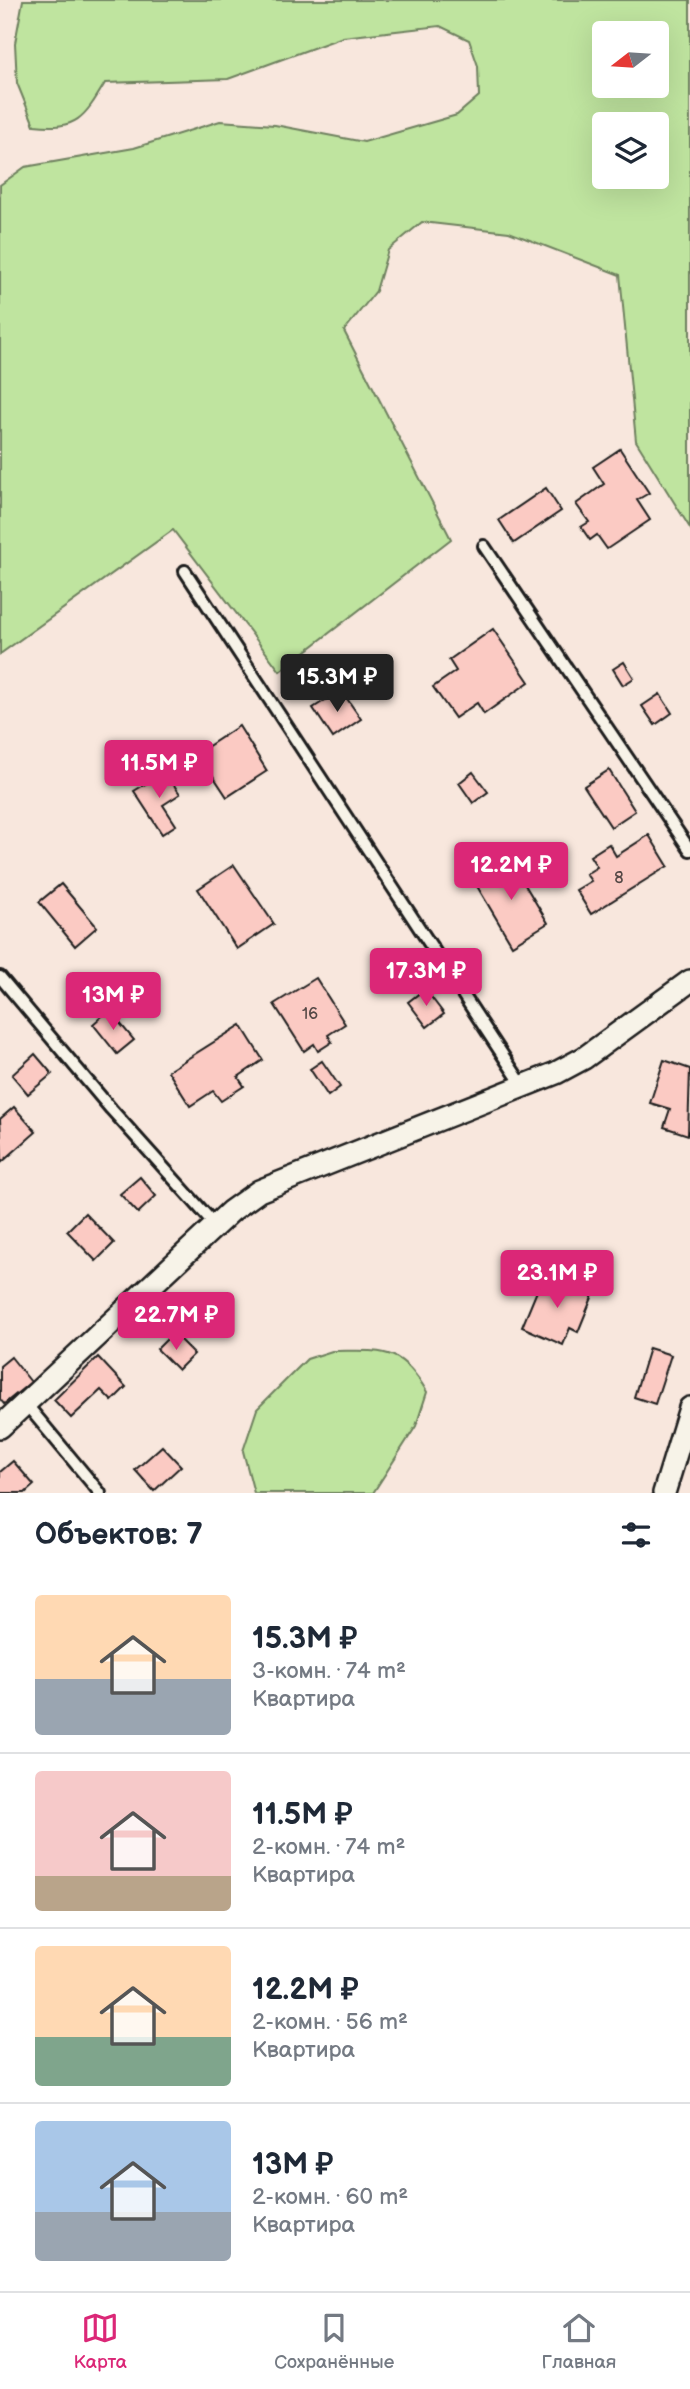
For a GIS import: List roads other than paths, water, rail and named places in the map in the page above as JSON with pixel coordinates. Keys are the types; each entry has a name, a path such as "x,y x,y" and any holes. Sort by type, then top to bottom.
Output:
{"street":[{"path":"0,1427 216,1226 259,1191 523,1086 584,1058 690,981"},
{"path":"664,1493 690,1408"}],"lane":[{"path":"484,547 690,850"},
{"path":"185,571 523,1086"},
{"path":"0,977 111,1109 216,1226"},
{"path":"26,1405 100,1493"}]}
